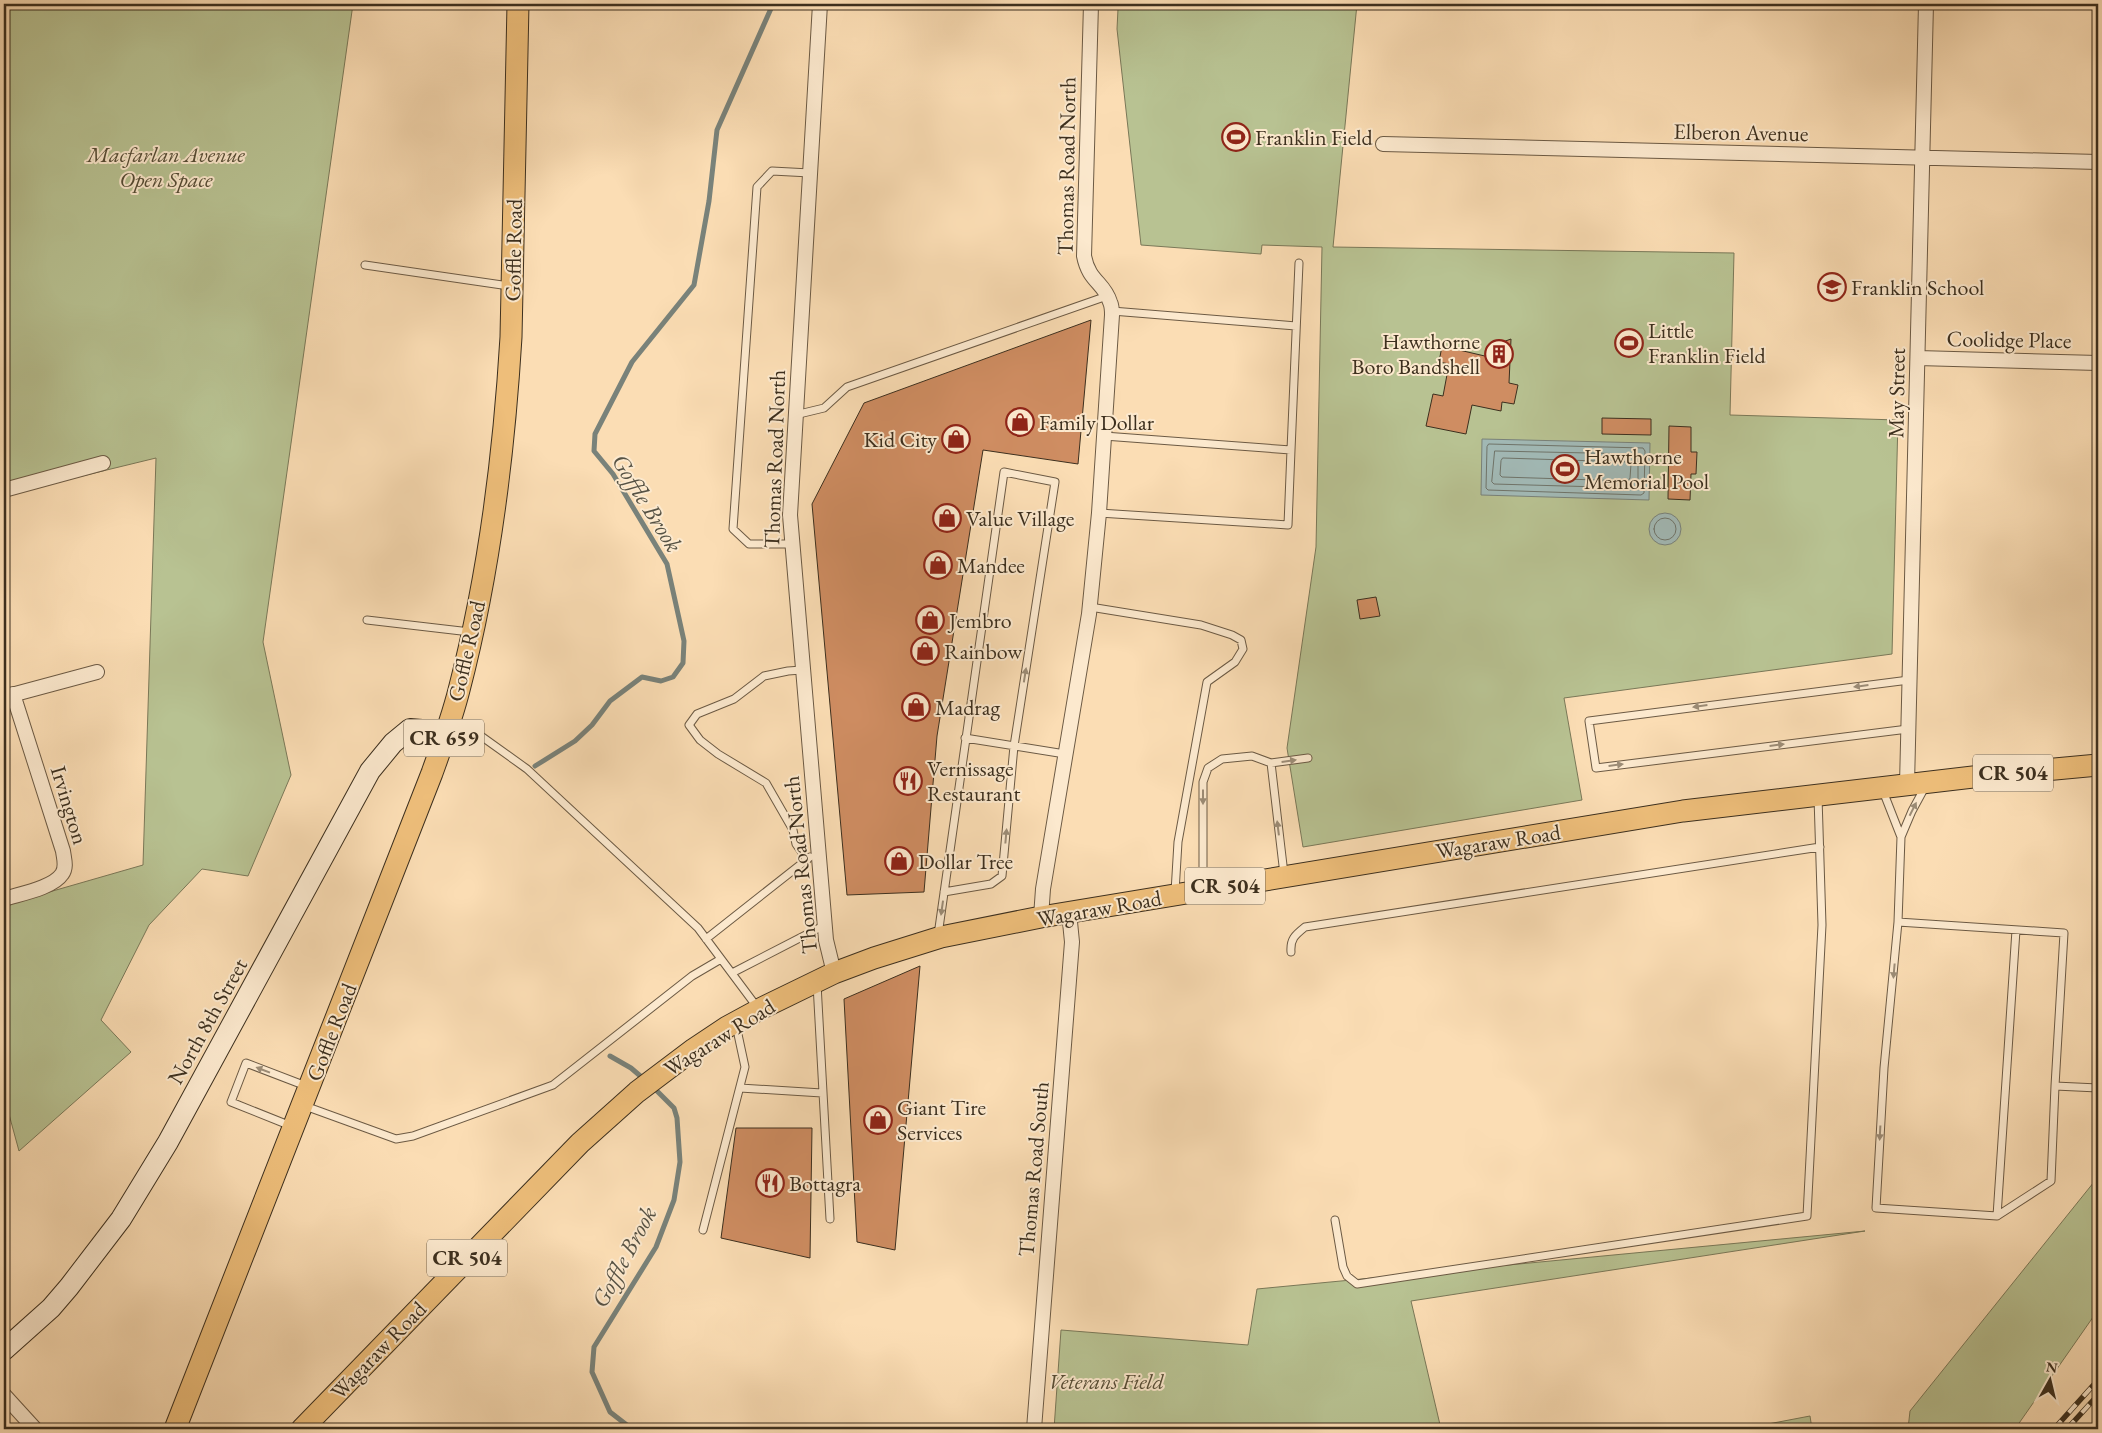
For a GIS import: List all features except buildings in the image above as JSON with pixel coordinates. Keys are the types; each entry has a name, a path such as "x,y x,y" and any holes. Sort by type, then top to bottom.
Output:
{"main road":[{"name":"Goffle Road","path":"175,1429 432,773 459,691 486,557 502,448 509,373 518,4"},
{"name":"Wagaraw Road","path":"302,1429 557,1166 637,1092 735,1022 826,977 874,958 938,938 1069,912 1673,812 1907,784 2098,766"}],"street":[{"name":"Thomas Road North","path":"820,4 790,500 791,544 829,958 826,977"},
{"name":"Thomas Road North","path":"1042,917 1043,889 1090,607 1099,513 1112,310 1107,296 1086,268 1084,256 1091,4"},
{"name":"May Street","path":"1907,784 1926,4"},
{"name":"Elberon Avenue","path":"1383,144 2098,162"},
{"name":"Coolidge Place","path":"1918,358 2098,363"},
{"path":"4,490 103,463"},
{"path":"8,696 97,672"},
{"name":"Irvington","path":"7,898 52,882 62,875 65,864 63,851 8,696"},
{"name":"North 8th Street","path":"4,1350 51,1308 121,1219 168,1142 370,771 393,743 410,729 448,727"},
{"name":"Thomas Road South","path":"1034,1429 1072,942 1069,912"},
{"path":"4,1395 35,1429"}],"lane":[{"path":"791,544 749,544 733,529 757,187 772,171 810,173"},
{"path":"1099,513 1288,525 1299,262"},
{"path":"364,265 512,286"},
{"path":"795,415 824,408 847,387 1107,296"},
{"path":"1112,310 1296,326"},
{"path":"1104,436 1291,450"},
{"path":"938,938 944,892 965,738 1004,472 1055,482 1014,746 1002,876 990,884 944,892"},
{"path":"1090,607 1201,625 1232,635 1241,640 1243,649 1235,662 1207,682 1178,846 1175,894"},
{"path":"367,620 472,632"},
{"path":"802,670 764,676 734,699 697,714 689,725 700,740 718,754 766,783 793,830 796,844 807,860"},
{"path":"1908,729 1596,768 1589,721 1910,680"},
{"path":"448,727 474,731 527,769 698,928 759,1009"},
{"path":"965,738 1065,754"},
{"path":"1203,890 1203,782 1208,768 1222,760 1252,756 1271,763 1308,758"},
{"path":"1271,763 1284,876"},
{"path":"1898,922 2064,933 2051,1181 1997,1216 1876,1208 1884,1068 1898,922 1901,837 1912,811 1928,782"},
{"path":"1882,787 1901,837"},
{"path":"1335,1220 1343,1267 1347,1276 1357,1284 1807,1216 1822,925 1818,795"},
{"path":"1292,952 1290,943 1294,935 1305,928 1820,847"},
{"path":"706,938 818,850"},
{"path":"732,973 825,925"},
{"path":"1997,1216 2016,930"},
{"path":"293,1127 231,1102 246,1063 305,1096 396,1138 413,1136 553,1085 692,976 721,958"},
{"path":"826,977 822,1093 830,1218"},
{"path":"703,1230 745,1067 735,1022"},
{"path":"2055,1086 2098,1088"},
{"path":"740,1088 822,1093"}],"green space":[{"name":"Macfarlan Avenue Open Space","path":"4,4 353,4 263,642 291,775 248,876 202,869 149,925 101,1020 131,1052 19,1151 4,1096 4,905 143,865 156,458 4,495"},
{"path":"1122,4 1357,4 1333,247 1734,253 1730,415 1898,420 1892,654 1564,698 1582,800 1303,847 1287,748 1316,547 1322,247 1262,245 1261,254 1141,245 1117,29 1118,9"},
{"path":"2098,1177 2098,1310 2015,1429 1908,1429 1910,1411"},
{"name":"Veterans Field","path":"1865,1231 1411,1301 1441,1429 1054,1429 1061,1330 1248,1345 1257,1289"},
{"path":"1810,1416 1812,1429 1742,1429"}],"water":[{"name":"Hawthorne Memorial Pool","path":"1482,439 1650,443 1649,500 1481,495"},
{"path":"1665,513 1671,514 1676,518 1680,523 1680,535 1676,540 1671,544 1665,545 1659,544 1654,540 1650,535 1649,529 1650,523 1654,518 1659,514"}],"waterway":[{"name":"Goffle Brook","path":"535,766 575,741 592,725 610,701 642,677 661,681 673,677 683,663 684,641 667,564 613,474 594,451 595,434 632,362 694,285 709,201 717,130 773,4"},
{"name":"Goffle Brook","path":"610,1056 631,1068 645,1080"},
{"name":"Goffle Brook","path":"632,1429 610,1412 592,1372 594,1347 656,1247 674,1200 680,1162 677,1118 674,1108 653,1087"}],"railway":[{"path":"2054,1429 2098,1380"},
{"path":"2067,1429 2098,1395"}],"place":[{"name":"Franklin Field","path":"1236,137"},
{"name":"Franklin School","path":"1832,287"},
{"name":"Little Franklin Field","path":"1629,343"},
{"name":"Hawthorne Boro Bandshell","path":"1499,354"},
{"name":"Family Dollar","path":"1020,422"},
{"name":"Kid City","path":"956,439"},
{"name":"Hawthorne Memorial Pool","path":"1565,469"},
{"name":"Value Village","path":"947,518"},
{"name":"Mandee","path":"938,565"},
{"name":"Jembro","path":"930,620"},
{"name":"Rainbow","path":"925,651"},
{"name":"Madrag","path":"916,707"},
{"name":"Vernissage Restaurant","path":"908,781"},
{"name":"Dollar Tree","path":"899,861"},
{"name":"Giant Tire Services","path":"878,1120"},
{"name":"Bottagra","path":"770,1183"}]}
